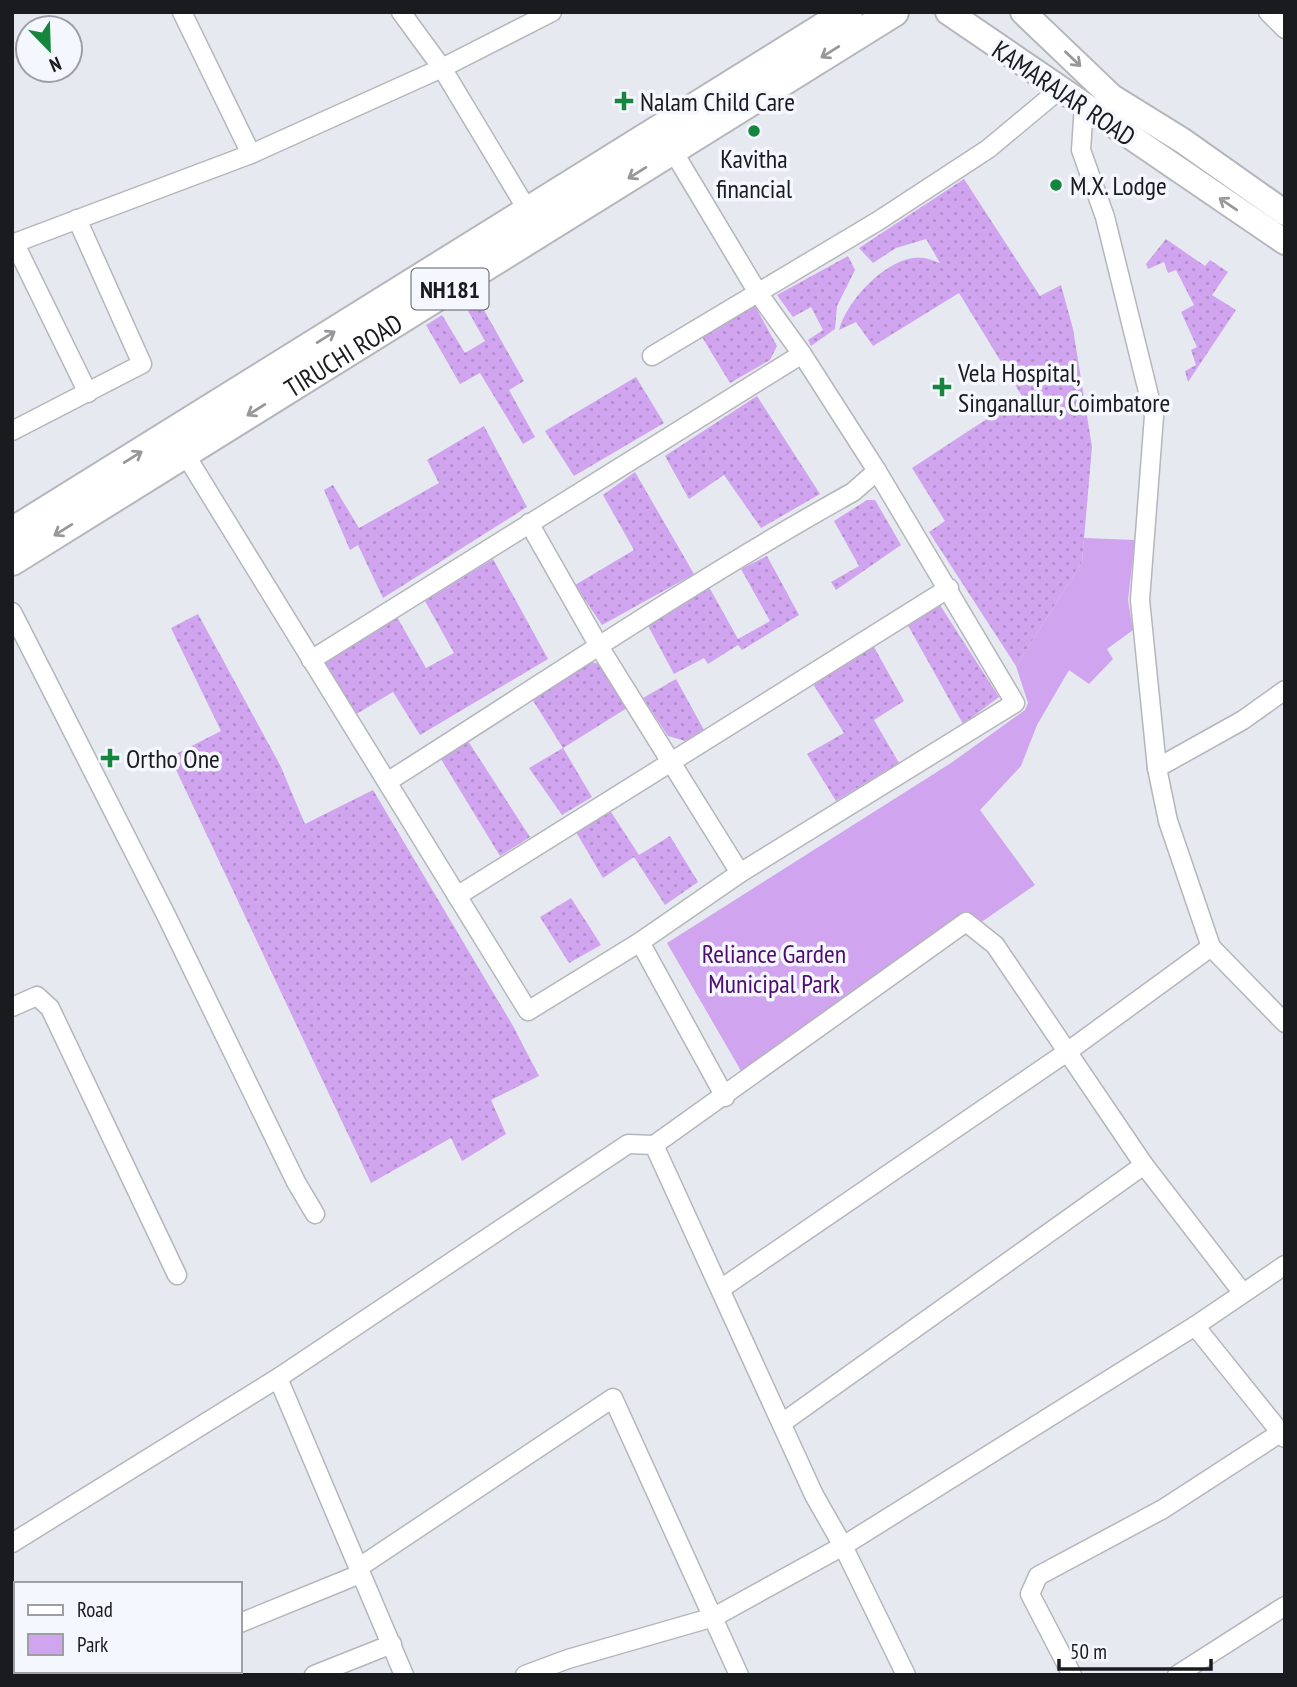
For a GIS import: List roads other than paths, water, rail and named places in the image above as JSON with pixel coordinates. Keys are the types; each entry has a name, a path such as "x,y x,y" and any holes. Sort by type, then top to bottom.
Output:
{"highway":[{"name":"TIRUCHI ROAD","path":"12,561 185,454 389,313 528,211 848,12"},
{"name":"TIRUCHI ROAD","path":"12,532 673,151 887,14"}],"main road":[{"name":"KAMARAJAR ROAD","path":"948,12 1285,242"},
{"name":"KAMARAJAR ROAD","path":"1023,12 1112,97 1183,141 1285,213"}],"street":[{"path":"182,12 251,154"},
{"path":"401,12 442,68 528,211"},
{"path":"88,393 14,244 251,154 442,68 552,12"},
{"path":"1268,12 1285,29"},
{"path":"652,356 871,226 988,149 1060,89"},
{"path":"1084,106 1081,150 1105,217 1154,416 1140,600 1157,768 1178,855 1211,947 1285,1023"},
{"path":"185,454 528,1011 640,942 740,873 1015,703 877,471 802,354 758,293 673,151"},
{"path":"12,431 142,364 77,219"},
{"path":"311,660 802,354"},
{"path":"387,782 600,648 676,596 853,492 877,471"},
{"path":"529,523 600,648 673,761 740,873"},
{"path":"457,896 949,589"},
{"path":"12,612 172,926 296,1182 316,1214"},
{"path":"1157,768 1242,720 1285,690"},
{"path":"12,1543 278,1378 628,1144 654,1145 725,1097 966,922 995,945 1144,1165 1242,1292"},
{"path":"640,942 725,1097"},
{"path":"722,1288 1067,1052 1211,947"},
{"path":"12,1007 37,996 50,1008 177,1275"},
{"path":"654,1145 722,1288 814,1495 843,1546 906,1675"},
{"path":"782,1423 1144,1165"},
{"path":"525,1675 570,1667 714,1617 843,1546 1195,1326 1285,1265"},
{"path":"1072,1675 1030,1594 1038,1576 1163,1509 1282,1435 1195,1326"},
{"path":"278,1378 404,1675"},
{"path":"242,1622 359,1571 612,1398 739,1675"},
{"path":"1177,1675 1285,1606"},
{"path":"314,1675 393,1644"}],"place":[{"name":"Nalam Child Care","path":"624,101"},
{"name":"Kavitha financial","path":"754,131"},
{"name":"M.X. Lodge","path":"1056,185"},
{"name":"Vela Hospital, Singanallur, Coimbatore","path":"942,387"},
{"name":"Ortho One","path":"110,758"}],"park label":[{"name":"Reliance Garden Municipal Park","path":"774,968"}]}
